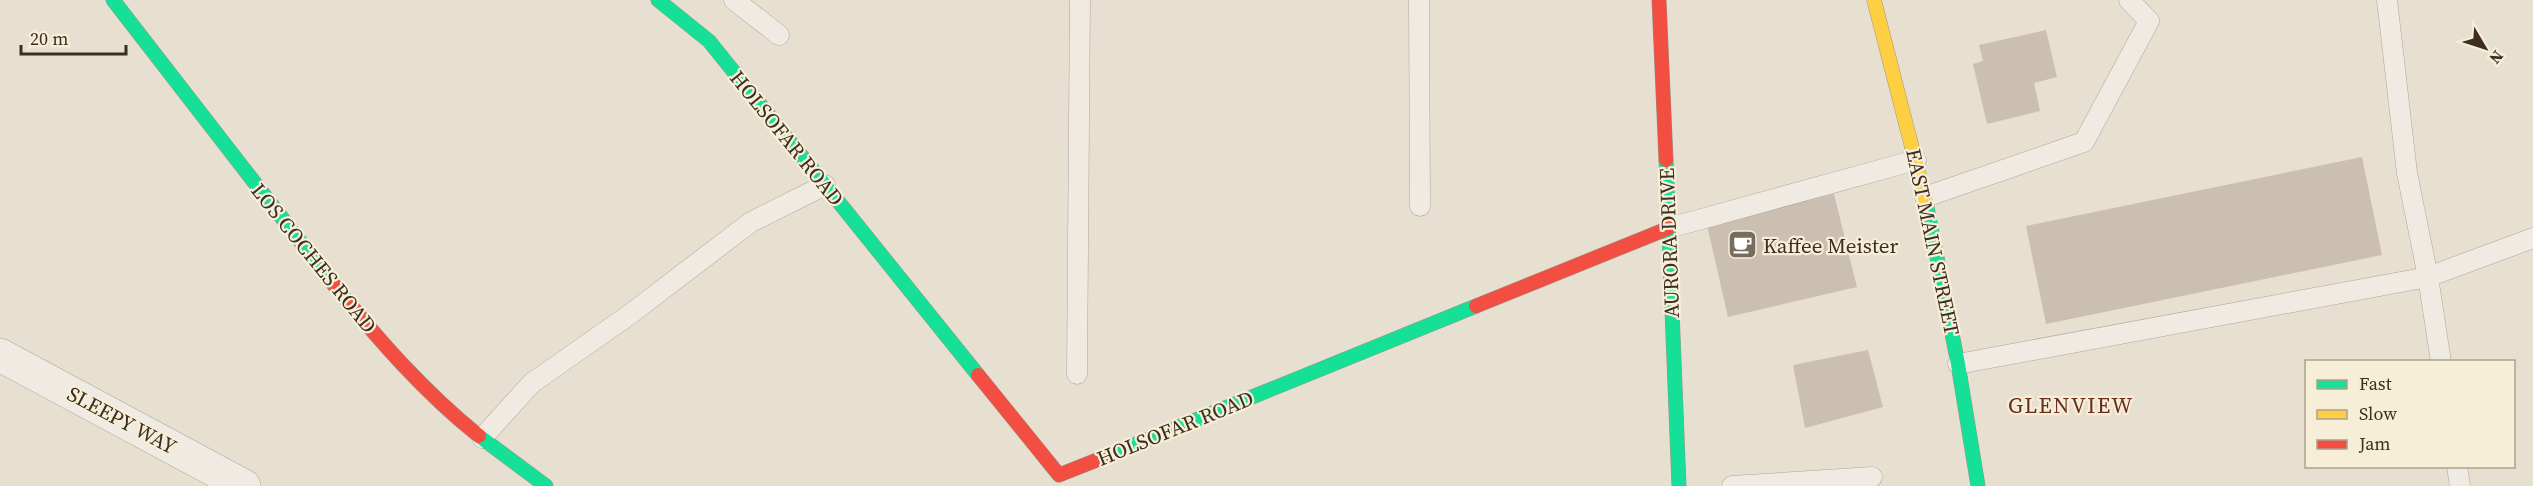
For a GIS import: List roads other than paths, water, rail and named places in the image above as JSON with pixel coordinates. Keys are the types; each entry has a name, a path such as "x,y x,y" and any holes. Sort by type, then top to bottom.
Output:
{"street":[{"name":"LOS COCHES ROAD","path":"113,0 350,307 455,417 523,471 546,486"},
{"name":"HOLSOFAR ROAD","path":"658,0 708,41 1059,475 1669,228"},
{"name":"AURORA DRIVE","path":"1659,0 1679,486"},
{"name":"EAST MAIN STREET","path":"1874,0 1925,197 1958,364 1978,486"},
{"name":"SLEEPY WAY","path":"0,355 244,486"}],"lane":[{"path":"734,0 779,35"},
{"path":"1077,374 1080,0"},
{"path":"1419,0 1420,206"},
{"path":"1925,197 2084,142 2149,21 2129,0"},
{"path":"2387,0 2407,173 2428,277 2441,360"},
{"path":"1669,228 1916,160"},
{"path":"482,438 532,383 629,315 751,222 825,185"},
{"path":"1958,364 2428,277 2533,238"},
{"path":"2457,468 2460,486"},
{"path":"1732,486 1872,477"}],"place":[{"name":"Kaffee Meister","path":"1742,245"}],"district":[{"name":"GLENVIEW","path":"2071,405"}]}
